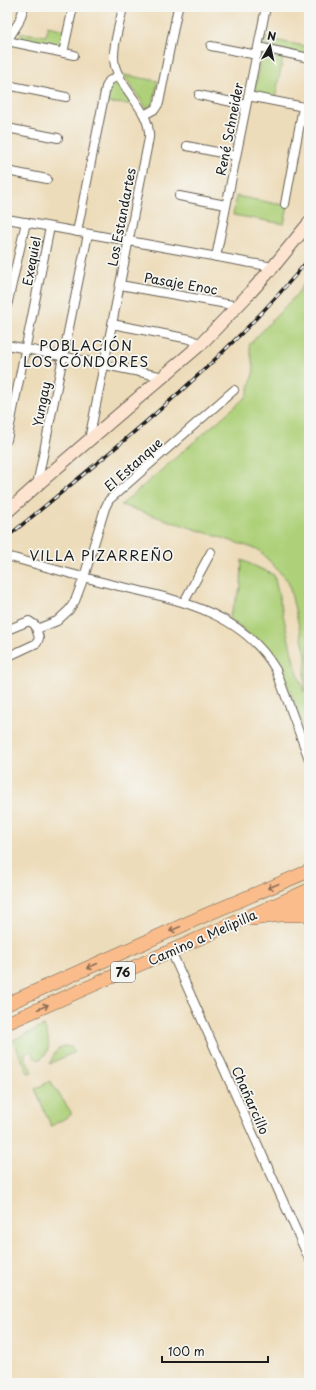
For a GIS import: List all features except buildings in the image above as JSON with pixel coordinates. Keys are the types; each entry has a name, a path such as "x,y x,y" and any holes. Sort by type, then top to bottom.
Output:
{"main road":[{"name":"Camino a Melipilla","path":"7,1004 208,914 309,871"},
{"name":"Camino a Melipilla","path":"7,1023 309,890"},
{"path":"208,914 246,907 275,904 309,905"},
{"path":"239,920 280,915 309,915"}],"street":[{"path":"24,7 19,22 7,41 74,55"},
{"path":"63,53 73,7"},
{"name":"Los Estandartes","path":"89,440 149,138 148,124 144,115 119,75 115,65 114,56 123,7"},
{"path":"144,115 159,105 178,7"},
{"name":"René Schneider","path":"216,256 266,7"},
{"path":"211,46 309,58"},
{"path":"77,232 106,87 109,81 119,75"},
{"path":"7,86 66,97"},
{"path":"199,95 246,105"},
{"path":"248,96 306,107 285,204"},
{"path":"7,128 58,138"},
{"path":"187,146 236,156"},
{"path":"7,171 47,179"},
{"path":"179,196 226,205"},
{"path":"7,219 273,267"},
{"path":"7,306 26,222"},
{"path":"7,512 201,344 273,267 309,223"},
{"name":"Exequiel","path":"7,440 50,227"},
{"name":"Yungay","path":"37,485 88,234"},
{"name":"Pasaje Enoc","path":"120,285 238,306"},
{"path":"112,324 190,338 201,344"},
{"path":"7,345 164,377"},
{"name":"El Estanque","path":"37,629 57,621 69,610 75,601 105,508 109,500 234,390"},
{"path":"7,505 22,493 37,485"},
{"path":"184,602 211,552"},
{"path":"7,556 184,602 207,611 228,622 253,641 271,661 280,680 309,760"},
{"path":"7,630 29,621 35,625 39,638 37,643 7,657"},
{"name":"Chañarcillo","path":"171,951 309,1260"}],"green space":[{"path":"48,26 65,30 61,50 16,41 22,33 46,36"},
{"path":"264,38 309,47 309,55 263,45"},
{"path":"261,53 283,57 275,99 254,95"},
{"path":"124,75 158,81 154,101 147,109"},
{"path":"117,79 132,104 106,103 111,84"},
{"path":"236,196 288,206 284,224 233,215"},
{"path":"309,276 309,742 276,656 229,618 241,586 242,560 274,575 293,658 304,692 306,655 288,581 259,550 121,505 247,396 254,370 249,345 297,294"},
{"path":"44,1026 48,1040 48,1050 43,1057 38,1060 34,1057 31,1051 24,1054 32,1072 28,1073 13,1040"},
{"path":"65,1046 72,1047 75,1052 49,1064 57,1050"},
{"path":"50,1081 71,1112 71,1115 51,1126 35,1089"}],"railway":[{"path":"7,537 126,439 203,371 240,335 309,259"}],"district":[{"name":"POBLACIÓN LOS CÓNDORES","path":"86,354"},
{"name":"VILLA PIZARREÑO","path":"102,555"}]}
